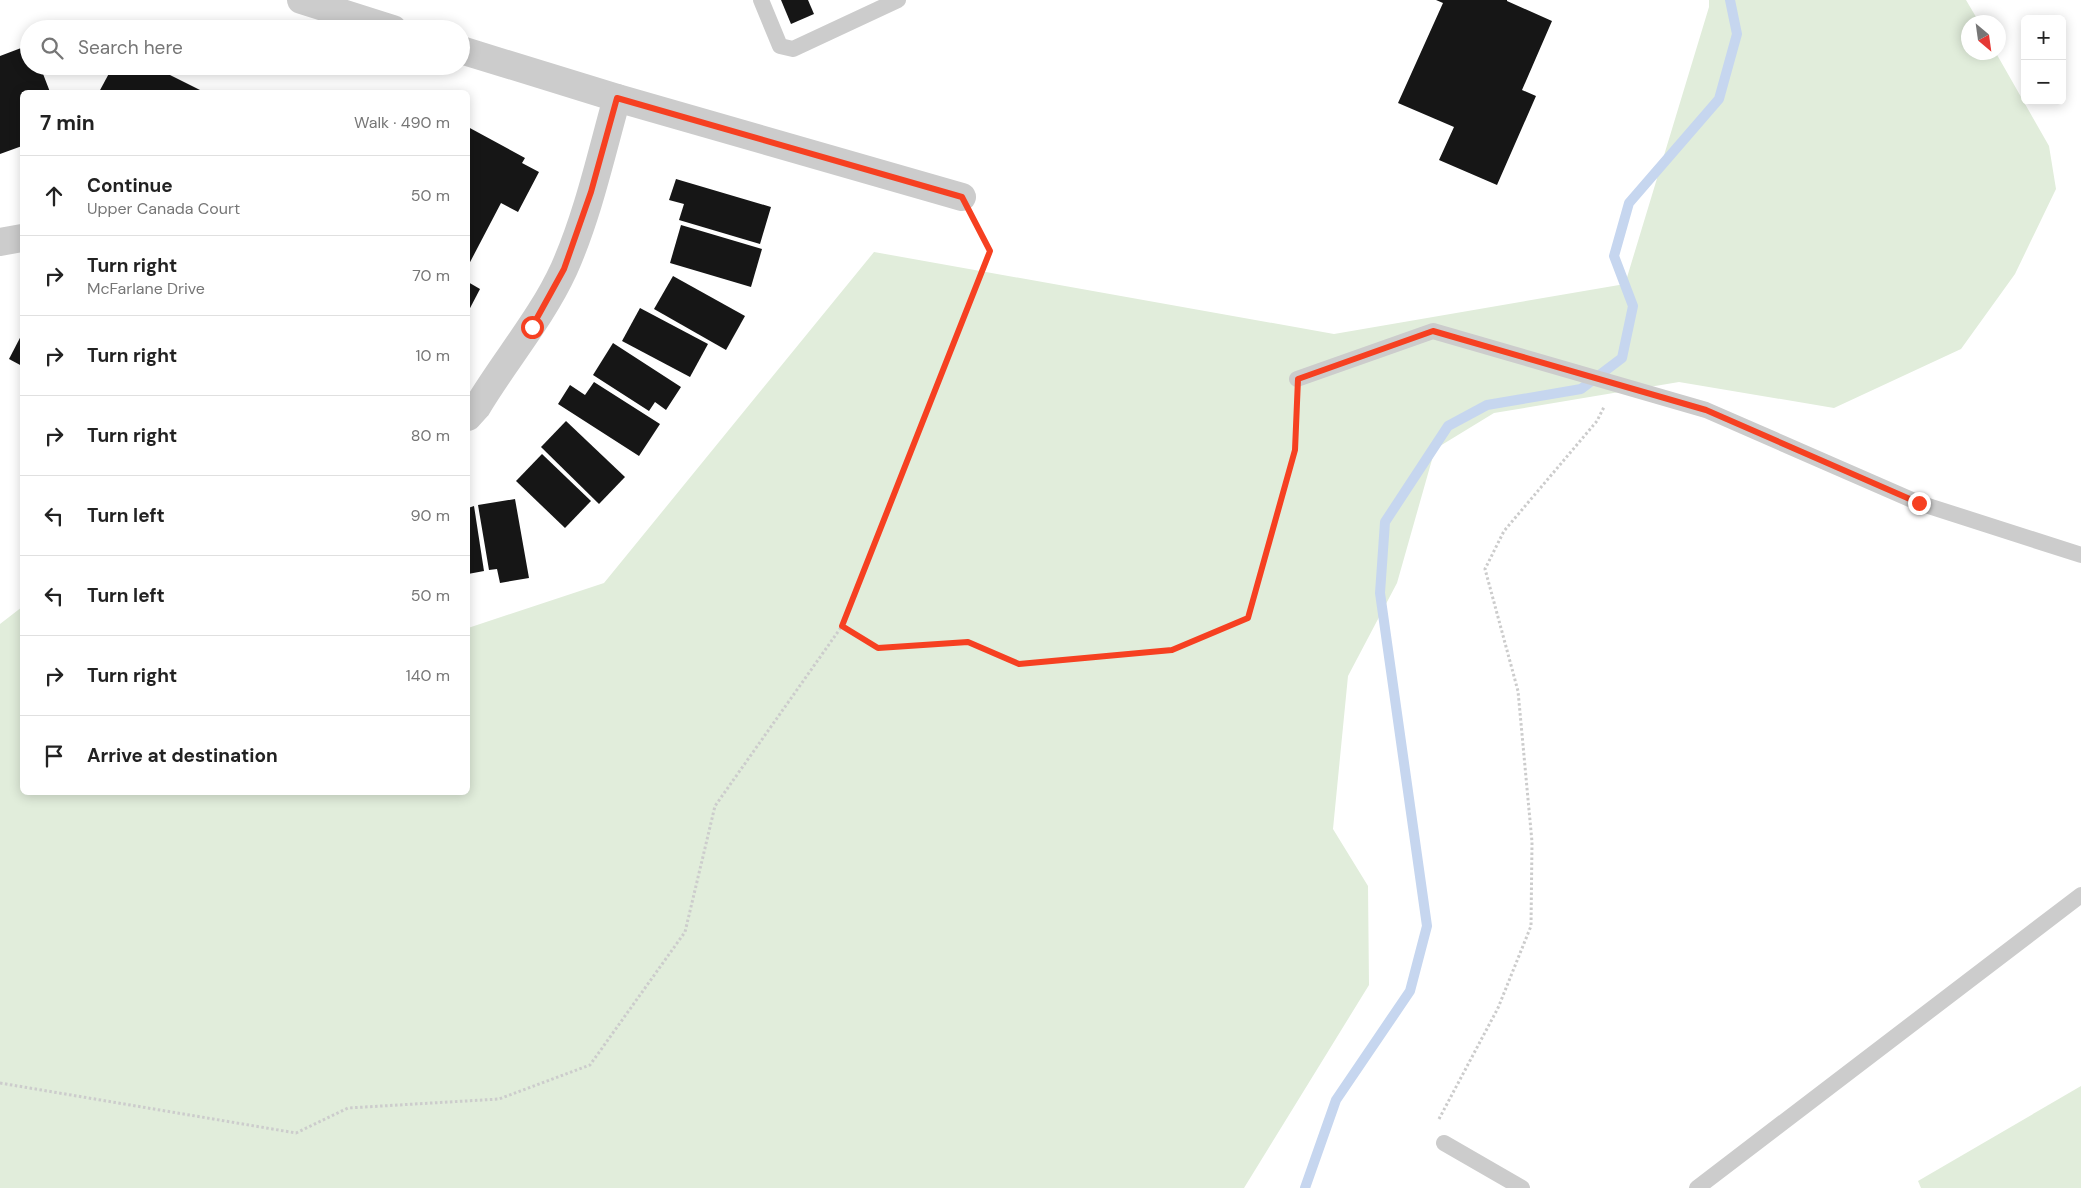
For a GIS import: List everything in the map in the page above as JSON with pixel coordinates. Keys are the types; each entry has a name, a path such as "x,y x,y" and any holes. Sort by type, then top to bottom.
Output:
{"street":[{"path":"301,0 364,20"},
{"path":"470,53 617,98 962,197"},
{"path":"470,414 477,407 532,327 564,269 591,192 617,98"},
{"path":"0,242 20,238"}],"lane":[{"path":"761,0 780,46 793,49 898,0"},
{"path":"1298,379 1433,331 1706,410 1919,503 2081,556"},
{"path":"1697,1188 2081,895"},
{"path":"1444,1143 1522,1188"}],"path":[{"path":"0,1084 296,1132 348,1108 499,1099 590,1065 684,932 716,806 842,626 990,251 962,197"},
{"path":"842,626 878,648 968,642 1019,664 1172,650 1248,618 1295,450 1298,379"},
{"path":"1437,1122 1498,1008 1532,926 1532,842 1518,691 1485,568 1504,531 1597,421 1616,384"}],"green space":[{"path":"1709,0 1966,0 1975,15 1961,15 1961,60 2000,60 2021,97 2021,105 2026,105 2049,146 2056,189 2015,274 1961,349 1834,408 1679,382 1494,413 1435,449 1397,583 1348,676 1333,829 1368,886 1369,985 1244,1188 0,1188 0,624 20,609 20,795 470,795 470,627 604,583 874,252 1334,334 1625,284 1709,7"},
{"path":"2081,1086 2081,1188 1921,1188 1918,1181"}],"building":[{"path":"781,0 808,0 814,14 791,24"},
{"path":"1436,0 1507,0 1552,21 1522,90 1536,96 1497,185 1439,160 1454,127 1398,103 1443,3"},
{"path":"20,48 20,75 43,75 49,90 20,90 20,147 0,154 0,56"},
{"path":"108,75 170,75 200,90 100,90"},
{"path":"470,128 525,158 522,163 539,172 518,212 501,203 470,262"},
{"path":"676,179 771,207 760,244 679,220 684,204 669,200"},
{"path":"681,225 762,249 751,287 670,263"},
{"path":"673,276 745,316 726,350 654,309"},
{"path":"470,283 480,289 470,308"},
{"path":"640,308 708,344 690,377 622,341"},
{"path":"20,338 20,365 9,359"},
{"path":"613,343 681,387 666,410 655,402 649,411 593,375"},
{"path":"594,382 660,424 639,456 558,404 570,385 585,395"},
{"path":"566,421 625,477 599,504 541,447"},
{"path":"542,454 591,501 565,528 516,481"},
{"path":"515,499 529,578 500,583 497,569 489,570 478,505"},
{"path":"474,506 484,571 470,574 470,507"}],"waterway":[{"path":"1305,1188 1336,1100 1410,991 1427,926 1380,593 1385,522 1448,426 1487,405 1581,389 1622,358 1633,306 1614,256 1629,203 1719,99 1737,34 1730,0"}],"route":[{"path":"532,327 564,269 591,192 617,98 962,197 990,251 842,626 878,648 968,642 1019,664 1172,650 1248,618 1295,450 1298,379 1433,331 1706,410 1919,503"}]}
